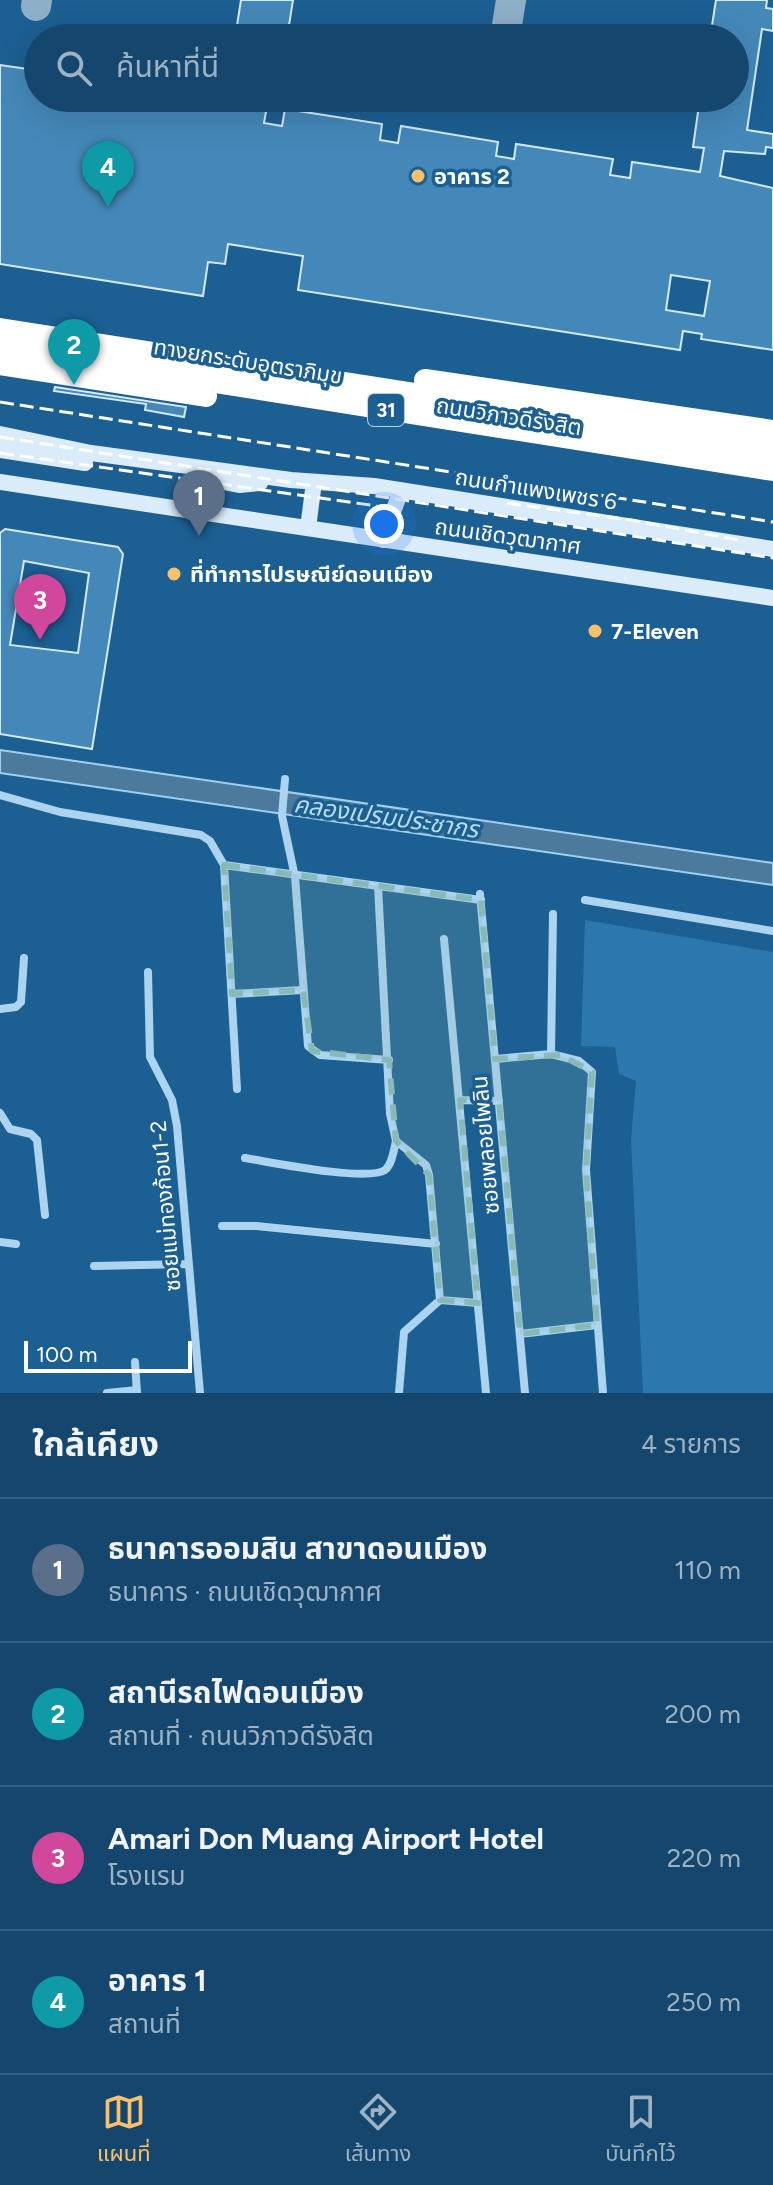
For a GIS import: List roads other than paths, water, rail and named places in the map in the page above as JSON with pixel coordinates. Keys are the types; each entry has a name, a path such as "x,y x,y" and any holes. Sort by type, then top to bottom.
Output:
{"highway":[{"name":"ถนนวิภาวดีรังสิต","path":"0,317 773,431"},
{"name":"ทางยกระดับอุตราภิมุข","path":"0,329 773,450"},
{"name":"ทางยกระดับอุตราภิมุข","path":"0,348 773,470"},
{"name":"ถนนวิภาวดีรังสิต","path":"0,364 773,482"}],"main road":[{"name":"ถนนกำแพงเพชร 6","path":"0,434 91,453 291,480 401,490 773,549"},
{"name":"ถนนกำแพงเพชร 6","path":"0,450 239,485 291,480"},
{"name":"ถนนเชิดวุฒากาศ","path":"0,482 773,598"},
{"path":"308,528 314,482"},
{"path":"383,540 401,490"}],"street":[{"path":"284,784 282,816 295,877 305,1036 312,1051 320,1055 389,1060"},
{"path":"0,795 60,812 201,835 210,841 224,865 237,1089"},
{"path":"224,865 378,886 390,1114 396,1141 389,1164 379,1172 341,1173 245,1158"},
{"name":"ซอยพลอยไพลิน","path":"378,886 481,897 525,1393"},
{"path":"585,900 773,931"},
{"path":"551,1054 553,914"},
{"path":"444,939 486,1393"},
{"path":"0,1009 21,1004 24,958"},
{"name":"ซอยแม่ทองก้อน1-2","path":"148,972 150,1057 175,1112 200,1393"},
{"path":"232,994 303,990"},
{"path":"495,1059 551,1054 579,1061 592,1072 586,1170 603,1393"},
{"path":"460,1100 499,1101"},
{"path":"0,1113 10,1129 31,1134 37,1140 45,1215"},
{"path":"396,1141 426,1165 440,1300"},
{"path":"222,1226 256,1226 436,1244"},
{"path":"0,1242 16,1244"},
{"path":"94,1266 188,1264"},
{"path":"399,1393 404,1332 440,1300 478,1303"},
{"path":"520,1334 597,1325"},
{"path":"107,1393 137,1392 135,1362"}],"water":[{"name":"คลองเปรมประชากร","path":"0,750 773,863 773,885 0,773"}],"railway":[{"path":"0,402 773,522"},
{"path":"0,437 773,558"},
{"path":"0,453 377,506"},
{"path":"507,503 631,520 744,541"}],"place":[{"name":"อาคาร 2","path":"418,176"},
{"name":"อาคาร 1","path":"108,207"},
{"name":"สถานีรถไฟดอนเมือง","path":"74,385"},
{"name":"ธนาคารออมสิน สาขาดอนเมือง","path":"199,536"},
{"name":"ที่ทำการไปรษณีย์ดอนเมือง","path":"174,574"},
{"name":"7-Eleven","path":"595,631"},
{"name":"Amari Don Muang Airport Hotel","path":"40,640"}]}
